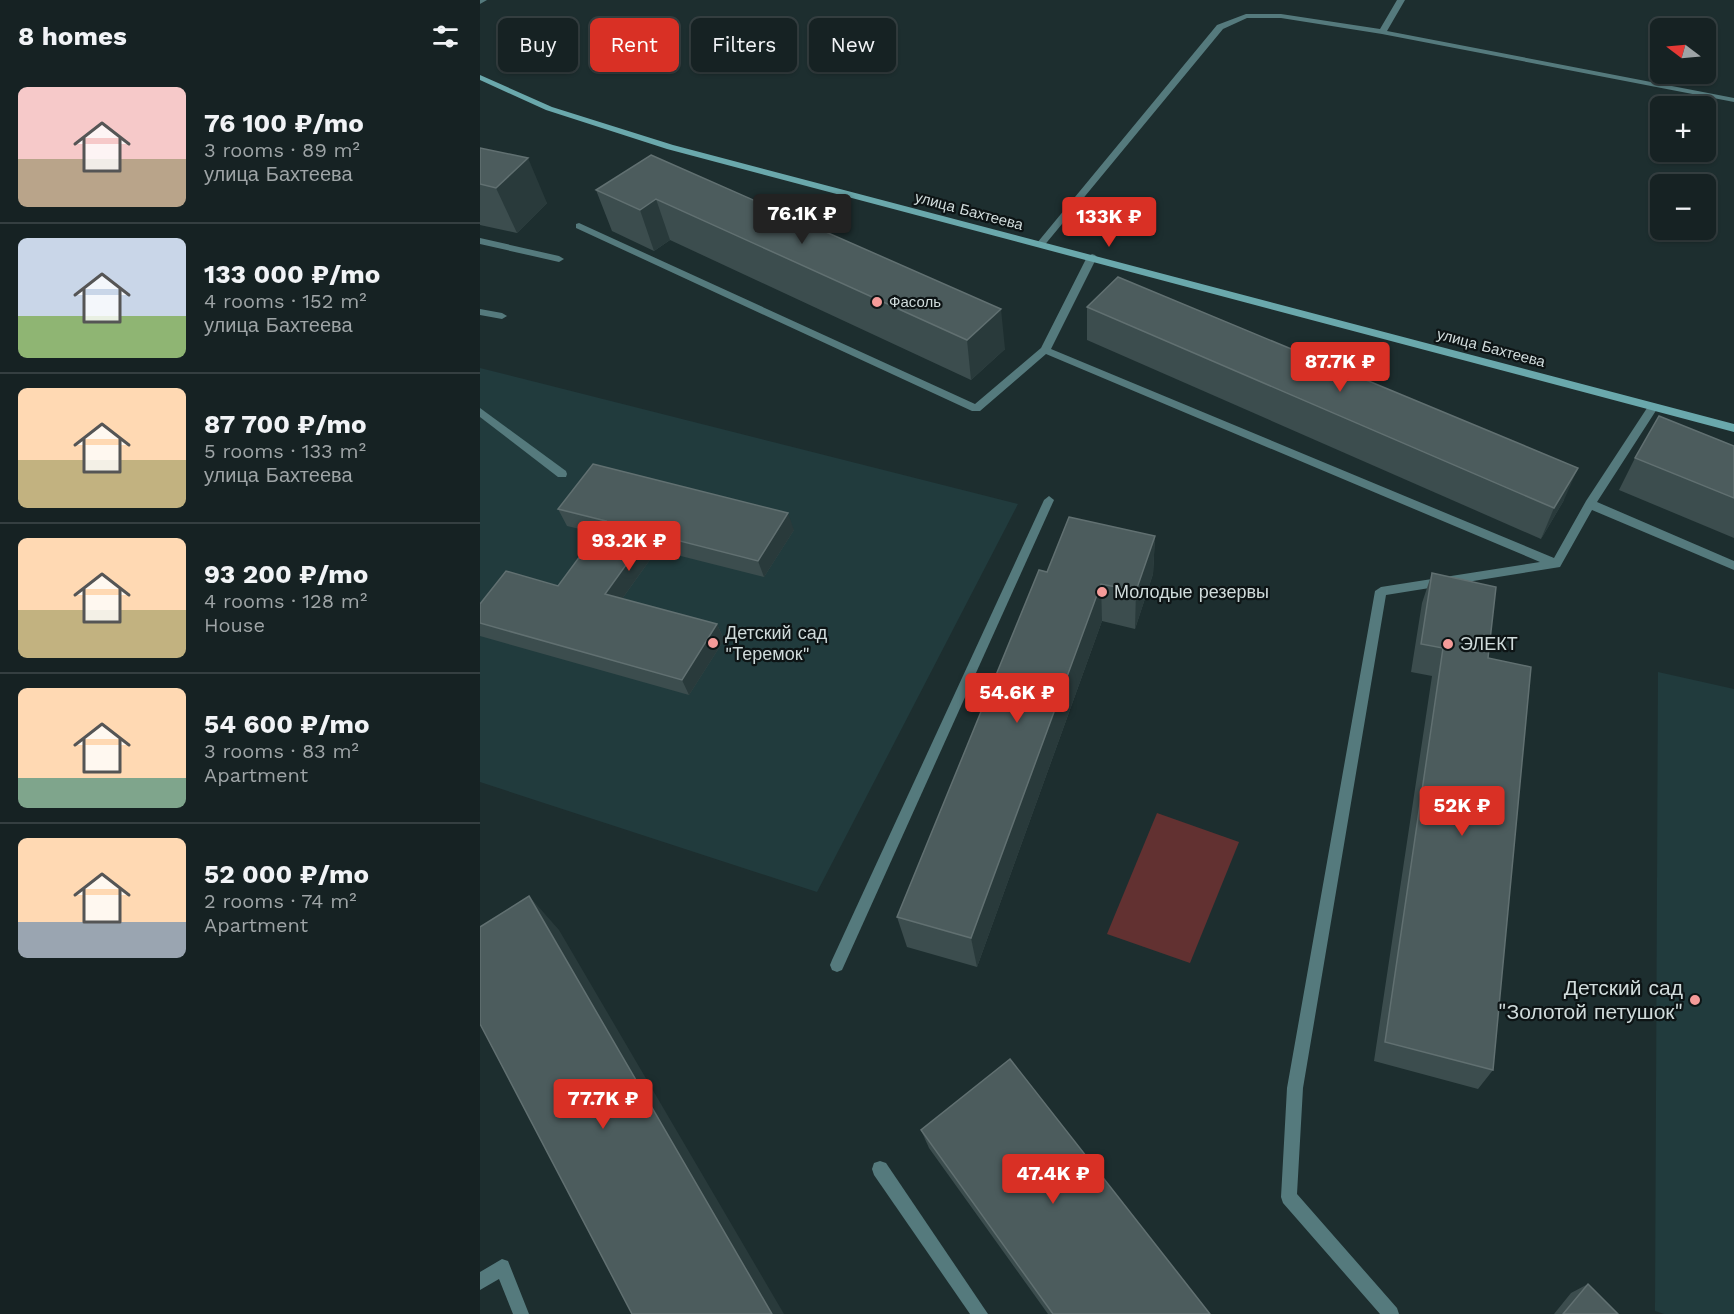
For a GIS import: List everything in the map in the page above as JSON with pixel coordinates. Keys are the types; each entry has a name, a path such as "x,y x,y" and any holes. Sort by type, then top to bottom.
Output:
{"main road":[{"name":"улица Бахтеева","path":"480,77 504,91 567,115 670,147 1734,428"}],"street":[{"path":"1382,32 1401,0"},
{"path":"1040,245 1220,27 1246,16 1281,16 1382,32 1734,100"},
{"path":"579,226 976,409 1045,350 1092,257"},
{"path":"480,241 559,259"},
{"path":"480,312 502,316"},
{"path":"1045,350 1556,564"},
{"path":"1556,564 1590,504 1653,406"},
{"path":"480,412 562,474"},
{"path":"837,965 1049,500"},
{"path":"1590,504 1734,566"},
{"path":"1391,1314 1289,1197 1294,1088 1381,591 1556,564"},
{"path":"880,1169 980,1314"},
{"path":"480,1282 502,1267 521,1314"}],"shaded area":[{"name":"Детский сад \"Теремок\"","path":"480,368 1018,504 817,892 480,782"},
{"name":"Детский сад \"Золотой петушок\"","path":"1658,672 1734,689 1734,1314 1664,1314 1655,1311"},
{"path":"1157,813 1239,842 1190,963 1107,934"}],"building":[{"path":"480,148 528,158 496,188 480,184"},
{"path":"651,155 1001,309 967,340 656,199 640,210 596,190"},
{"path":"1118,277 1578,468 1554,508 1087,307"},
{"path":"1659,416 1734,446 1734,498 1635,458"},
{"path":"593,464 788,513 758,561 649,533 605,594 717,624 682,680 480,623 480,604 506,571 558,586 606,521 558,509"},
{"path":"1069,517 1155,536 1136,591 1101,584 971,938 897,917 1039,570 1047,572"},
{"path":"1432,573 1496,587 1488,658 1531,667 1493,1070 1385,1042 1443,648 1421,644"},
{"path":"529,896 772,1314 632,1314 480,1024 480,927"},
{"path":"1010,1059 1210,1314 1053,1314 921,1130"},
{"path":"1588,1284 1618,1314 1563,1314"}],"place":[{"name":"Фасоль","path":"877,302"},
{"name":"Молодые резервы","path":"1102,592"},
{"name":"Детский сад \"Теремок\"","path":"713,643"},
{"name":"ЭЛЕКТ","path":"1448,644"},
{"name":"Детский сад \"Золотой петушок\"","path":"1695,1000"}]}
